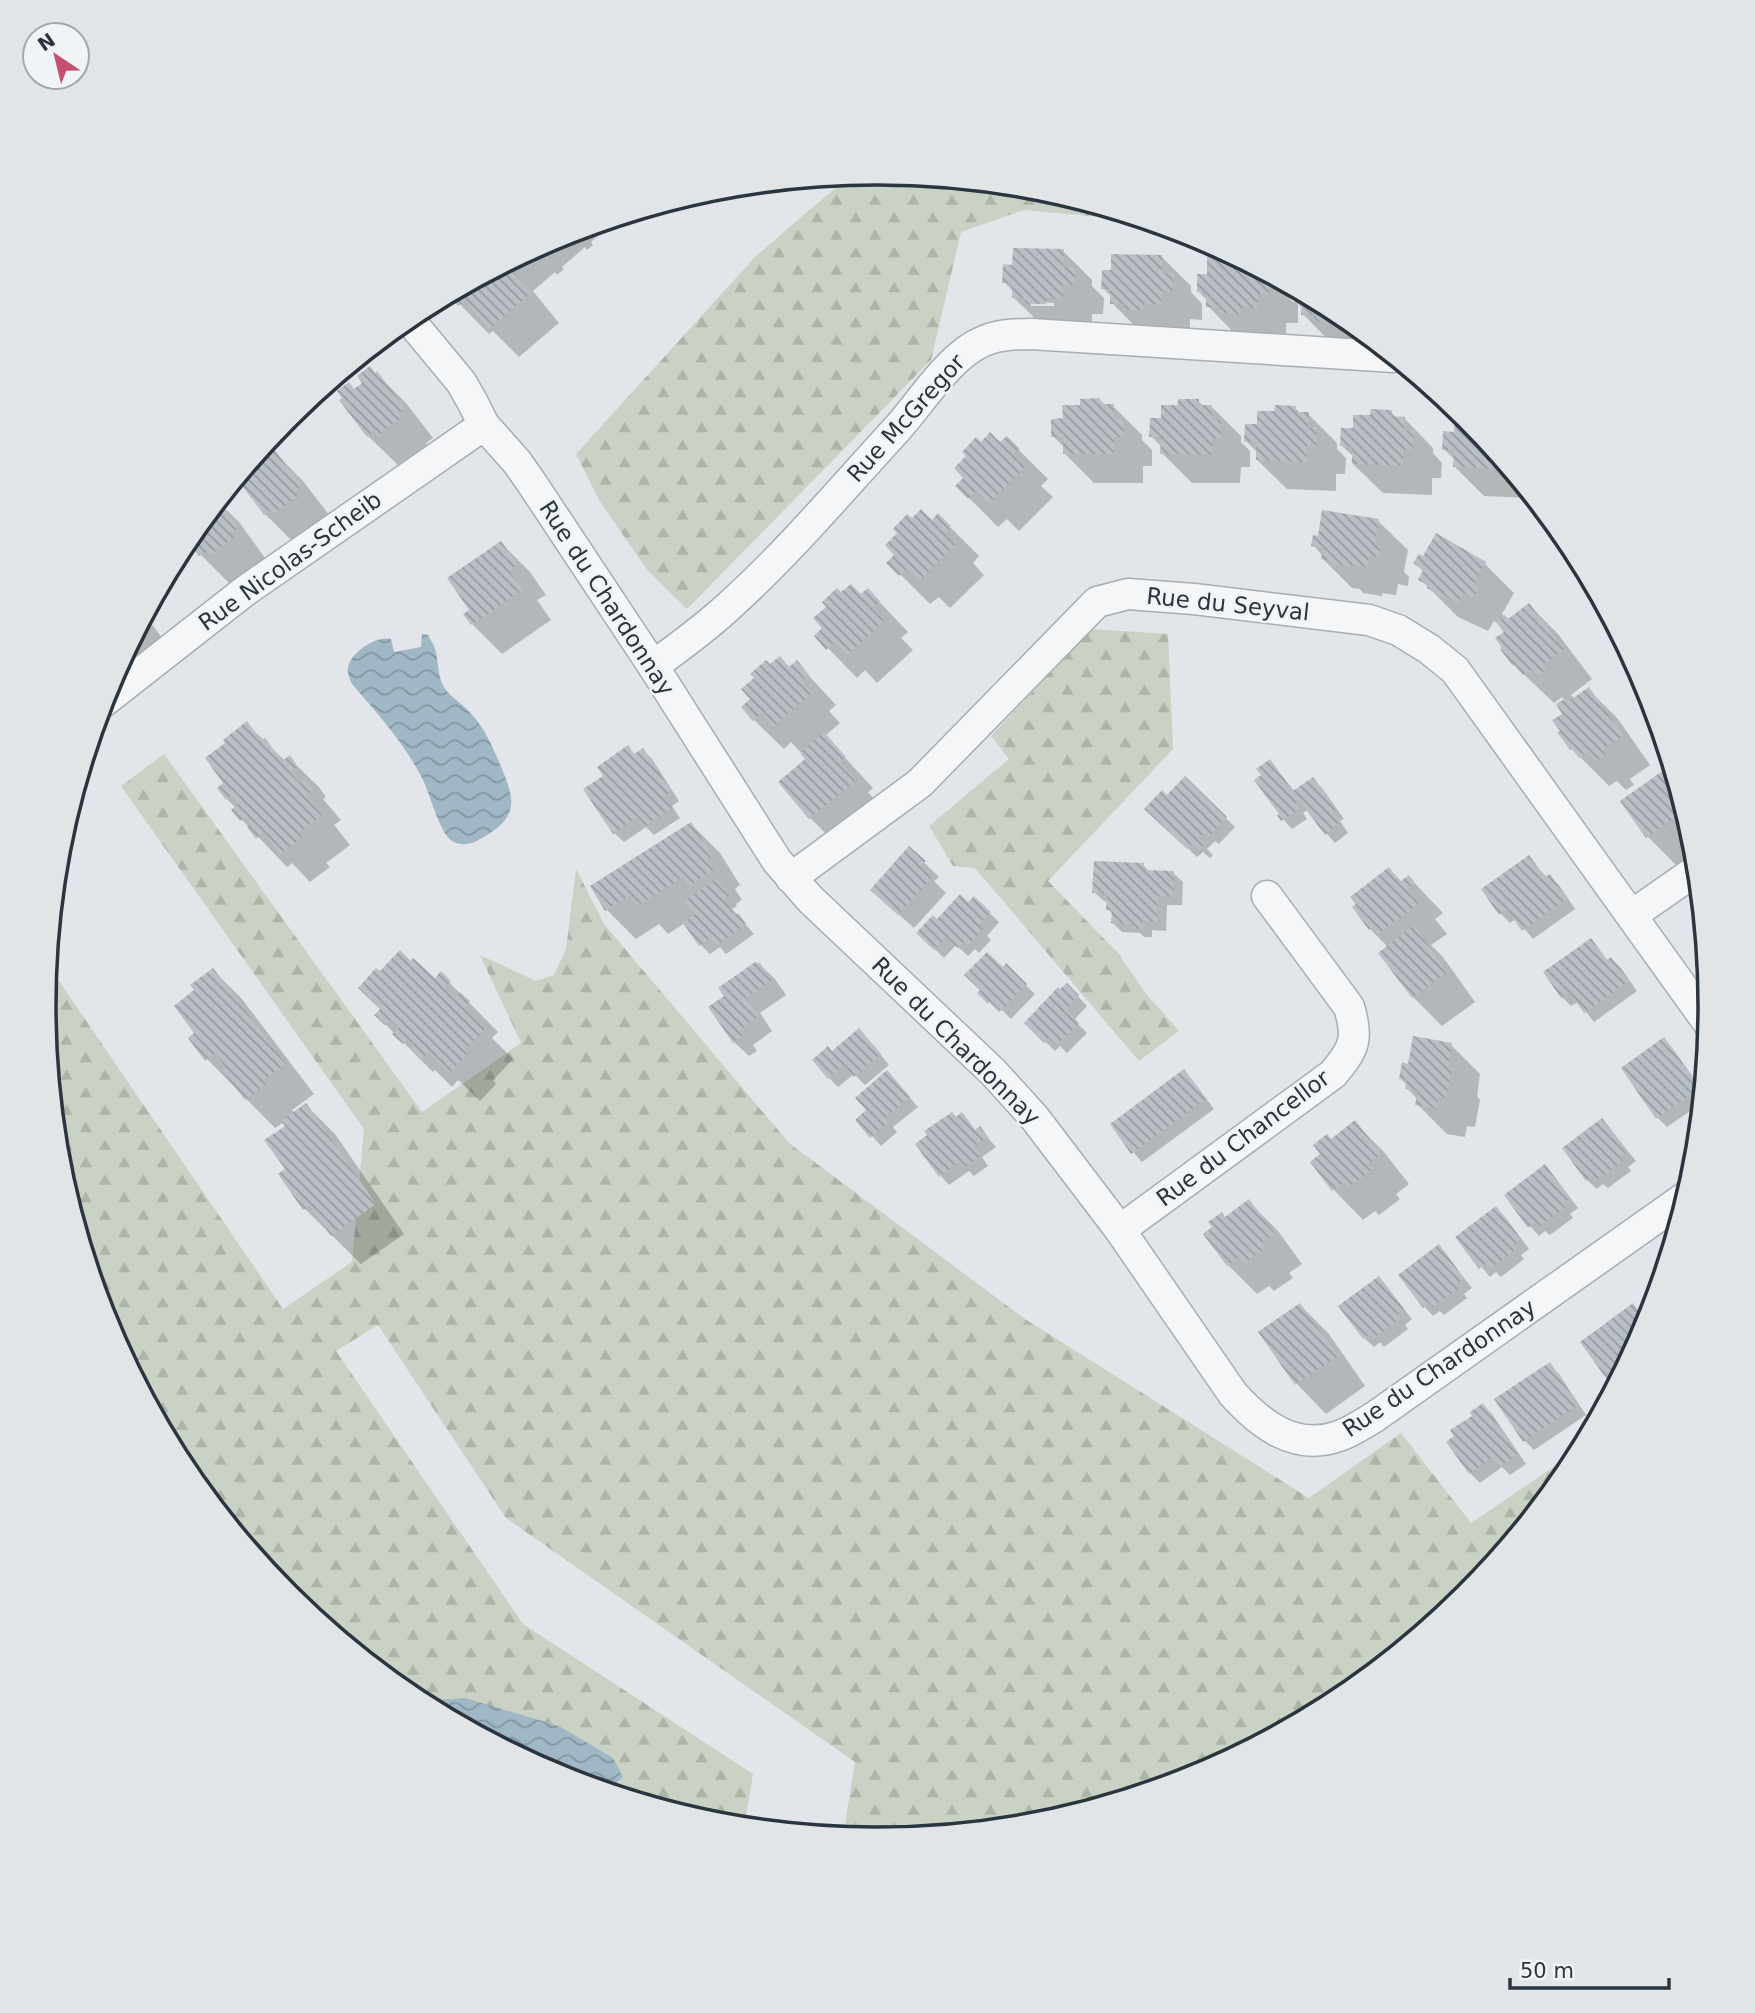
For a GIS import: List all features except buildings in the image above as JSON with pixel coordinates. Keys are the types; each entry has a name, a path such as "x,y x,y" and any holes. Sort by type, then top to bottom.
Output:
{"street":[{"name":"Rue du Chardonnay","path":"415,327 461,382 484,425 517,462 653,666 759,835 792,878 810,899 1013,1093 1055,1142 1120,1230 1233,1394 1251,1414 1268,1426 1287,1436 1316,1441 1336,1437 1373,1418 1674,1205"},
{"name":"Rue McGregor","path":"653,666 696,635 766,570 910,415 958,357 989,338 1008,334 1031,334 1379,356"},
{"name":"Rue Nicolas-Scheib","path":"120,690 245,591 484,425"},
{"name":"Rue du Seyval","path":"792,878 920,783 1097,602 1128,594 1194,598 1369,620 1398,630 1429,649 1455,670 1632,915"},
{"path":"1688,876 1632,915 1699,1008"},
{"name":"Rue du Chancellor","path":"1120,1230 1333,1074 1348,1056 1354,1040 1354,1023 1349,1007 1267,896"}],"green space":[{"path":"878,185 985,192 1038,201 1104,217 1024,210 961,232 931,360 687,609 648,571 599,500 576,454 757,255 837,187"},
{"path":"1092,629 1168,634 1173,749 1048,881 1118,953 1147,995 1179,1031 1139,1061 975,868 953,866 929,826 1009,759 991,736"},
{"path":"164,754 422,1112 521,1043 480,955 536,981 554,975 566,949 576,869 604,924 789,1143 1025,1319 1309,1498 1401,1433 1471,1523 1562,1461 1495,1548 1419,1624 1334,1690 1241,1743 1142,1784 1038,1812 931,1826 845,1827 855,1762 506,1518 378,1325 336,1351 523,1624 753,1774 746,1817 665,1800 614,1784 623,1777 438,1701 377,1658 336,1624 260,1548 226,1507 194,1463 141,1370 100,1271 72,1167 58,1060 57,978 283,1309 352,1262 364,1129 121,786"}],"water":[{"path":"422,634 428,635 434,647 443,686 470,712 488,738 511,796 509,814 504,822 471,843 456,843 447,836 415,765 390,729 352,684 348,674 354,656 372,642 391,639 394,652 421,647"},
{"path":"465,1698 559,1726 613,1758 623,1777 614,1784 563,1765 514,1743 437,1700"}]}
